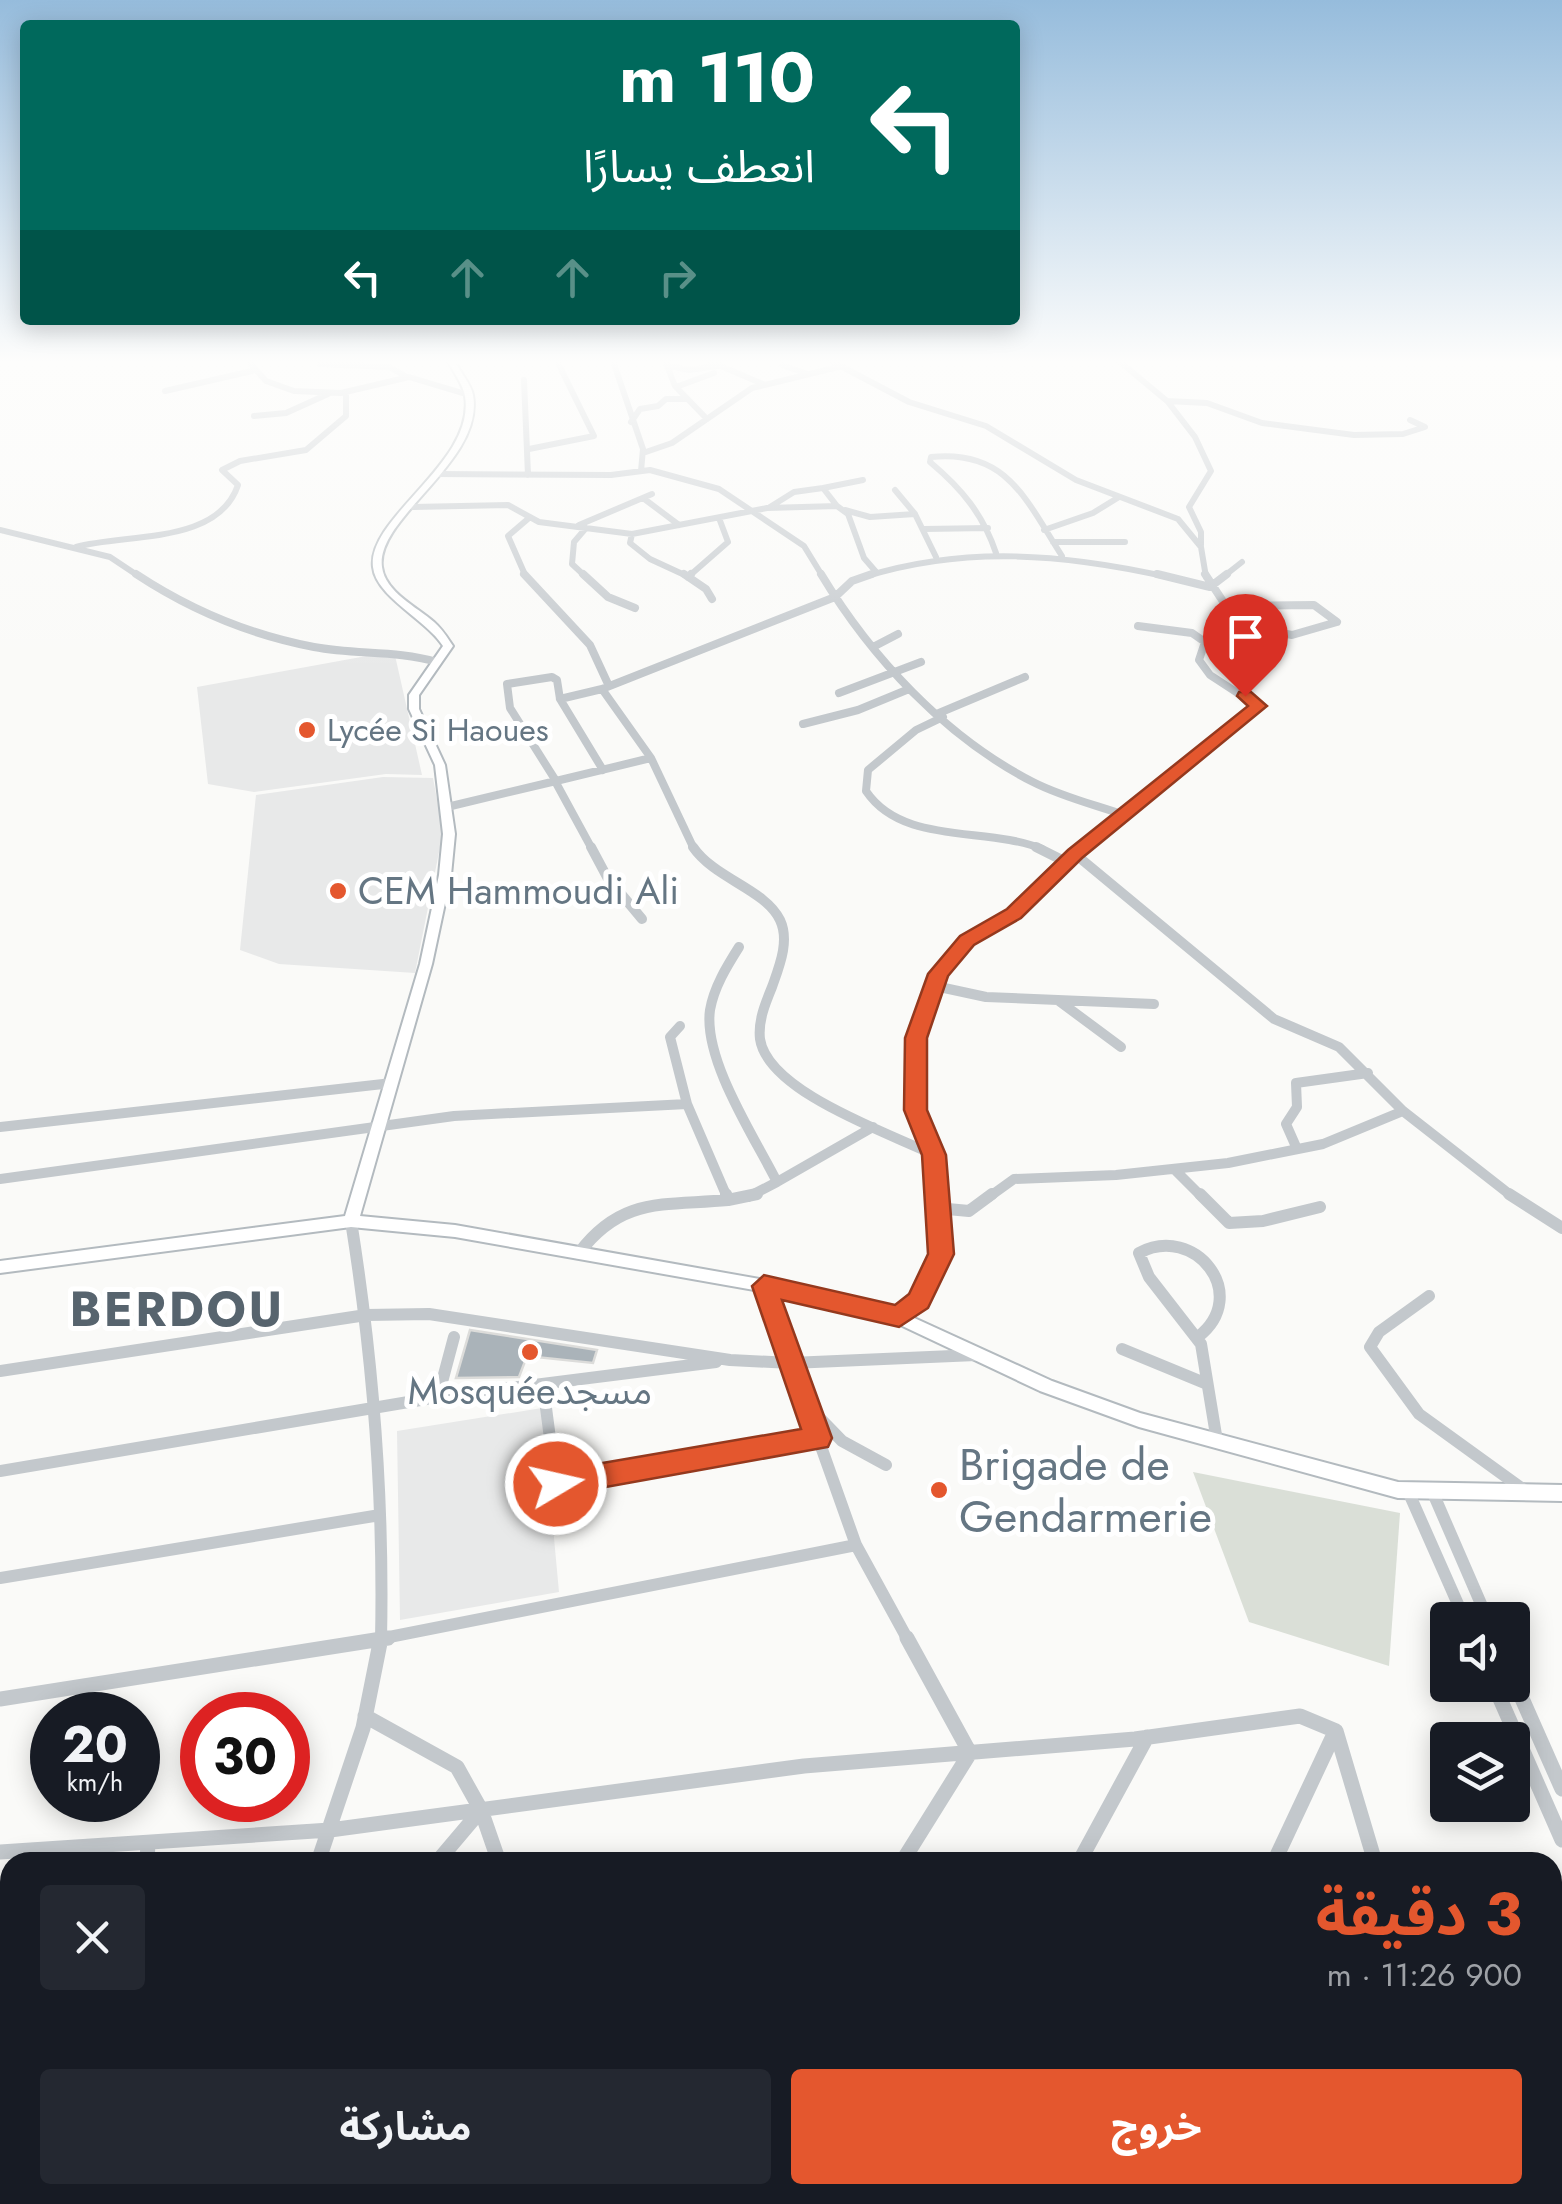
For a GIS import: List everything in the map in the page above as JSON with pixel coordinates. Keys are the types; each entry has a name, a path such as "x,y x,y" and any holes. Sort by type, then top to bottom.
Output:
{"main road":[{"path":"351,1222 426,964 446,875 447,806 440,765 414,709 418,686 448,646 443,636 396,594 377,567 377,553 387,534 413,507 444,464"},
{"path":"0,1267 351,1222 455,1231 764,1286 899,1317 1046,1386 1218,1441 1408,1491 1562,1493"}],"street":[{"path":"74,548 217,520 237,498 238,485 222,470 234,464"},
{"path":"528,464 528,475"},
{"path":"641,464 641,471"},
{"path":"932,464 962,488 988,528 996,553"},
{"path":"988,464 1009,473 1062,556"},
{"path":"1049,464 1076,480 1178,519 1202,547"},
{"path":"1209,464 1212,471 1189,508 1201,532 1200,560 1230,623"},
{"path":"437,474 665,471 719,489 804,546 835,597 908,689 1033,782 1126,816"},
{"path":"769,508 794,490 863,480"},
{"path":"823,488 856,527 864,558 876,573"},
{"path":"895,490 916,514 936,557"},
{"path":"574,526 652,494"},
{"path":"1044,530 1082,518 1119,497"},
{"path":"643,498 679,525"},
{"path":"413,507 508,505 529,518 632,534 769,508 841,508 870,517 916,514"},
{"path":"529,518 508,536 518,569 602,661 605,687 650,758 687,839 709,868 774,909 782,923 784,941 758,1016 772,1070 787,1083 934,1155"},
{"path":"688,577 728,542 719,518"},
{"path":"586,528 574,542 572,564 608,596 635,608"},
{"path":"924,529 988,528"},
{"path":"0,530 110,557 183,604 267,633 315,647 407,654 437,662"},
{"path":"632,534 630,543 636,552 699,580 712,600"},
{"path":"1053,542 1126,542"},
{"path":"560,699 708,650 835,597 858,578 936,557 996,553 1062,556 1140,566 1210,587"},
{"path":"1210,587 1242,562"},
{"path":"899,1317 919,1300 941,1254 934,1155 916,1110 916,1038 938,974 967,940 1014,914 1071,858 1259,706 1210,675 1199,660 1205,642 1230,623 1292,635 1337,622 1314,605 1225,606"},
{"path":"1138,626 1192,632 1205,642"},
{"path":"873,647 898,634"},
{"path":"840,693 920,662"},
{"path":"603,770 560,699 557,680 552,677 507,684 510,708 556,781 607,877 642,919"},
{"path":"1025,678 916,730 868,770 864,792 871,804 940,831 1022,842 1071,858 1274,1019 1339,1047 1403,1111 1492,1184 1562,1228"},
{"path":"803,724 858,710 908,689"},
{"path":"447,806 650,758"},
{"path":"739,946 721,977 709,1025 738,1103 777,1182"},
{"path":"935,986 986,997 1154,1004"},
{"path":"1058,1000 1121,1047"},
{"path":"680,1026 670,1037 687,1104 728,1200"},
{"path":"1297,1149 1286,1124 1296,1107 1296,1084 1368,1073"},
{"path":"0,1127 392,1083"},
{"path":"0,1179 454,1116 687,1104"},
{"path":"937,1208 969,1211 1014,1179 1176,1170 1297,1149 1349,1136 1403,1111"},
{"path":"578,1253 606,1218 632,1206 754,1196 873,1127"},
{"path":"1176,1170 1229,1222 1263,1221 1320,1208"},
{"path":"322,1852 366,1716 381,1639 380,1515 373,1408 366,1315 351,1222"},
{"path":"1198,1337 1212,1331 1222,1314 1223,1292 1215,1275 1194,1254 1170,1240 1151,1242 1139,1252 1142,1268 1154,1288 1198,1337 1218,1441"},
{"path":"764,1286 856,1545 970,1752"},
{"path":"1430,1296 1379,1332 1370,1347 1402,1401 1431,1428 1529,1494"},
{"path":"0,1370 366,1315 429,1314 730,1360 791,1363 978,1354"},
{"path":"438,1397 454,1336"},
{"path":"1122,1349 1208,1384"},
{"path":"0,1470 438,1397 730,1360"},
{"path":"543,1385 556,1484 818,1438"},
{"path":"806,1403 842,1441 886,1464"},
{"path":"1408,1491 1457,1602"},
{"path":"1433,1493 1480,1602"},
{"path":"0,1578 380,1515"},
{"path":"0,1699 381,1639 856,1545"},
{"path":"1501,1702 1562,1840"},
{"path":"1524,1702 1562,1789"},
{"path":"366,1716 456,1767 481,1810 496,1852"},
{"path":"0,1852 330,1830 804,1766 1147,1737 1300,1716 1336,1731"},
{"path":"1279,1852 1336,1731"},
{"path":"1336,1731 1371,1852"},
{"path":"1084,1852 1147,1737"},
{"path":"908,1852 970,1752"},
{"path":"445,1852 481,1810"},
{"path":"148,1843 148,1852"}],"shaded area":[{"name":"Lycée Si Haoues","path":"394,651 422,775 386,774 254,792 208,784 197,687"},
{"name":"CEM Hammoudi Ali","path":"383,777 433,778 443,832 415,973 279,964 240,950 256,795"},
{"path":"542,1408 559,1592 400,1620 397,1431"},
{"path":"1193,1472 1400,1513 1389,1666 1249,1622"}],"building":[{"name":"Mosquéeمسجد","path":"470,1330 597,1350 593,1363 527,1356 519,1377 456,1378"}],"place":[{"name":"Lycée Si Haoues","path":"307,730"},
{"name":"CEM Hammoudi Ali","path":"338,891"},
{"name":"Mosquéeمسجد","path":"530,1352"},
{"name":"Brigade de Gendarmerie","path":"939,1490"}],"district":[{"name":"BERDOU","path":"177,1309"}],"route":[{"path":"556,1484 722,1458 818,1438 764,1286 899,1317 919,1300 941,1254 934,1155 916,1110 916,1038 938,974 967,940 1014,914 1036,888 1057,876 1075,854 1182,772 1259,706 1245,696"}]}
